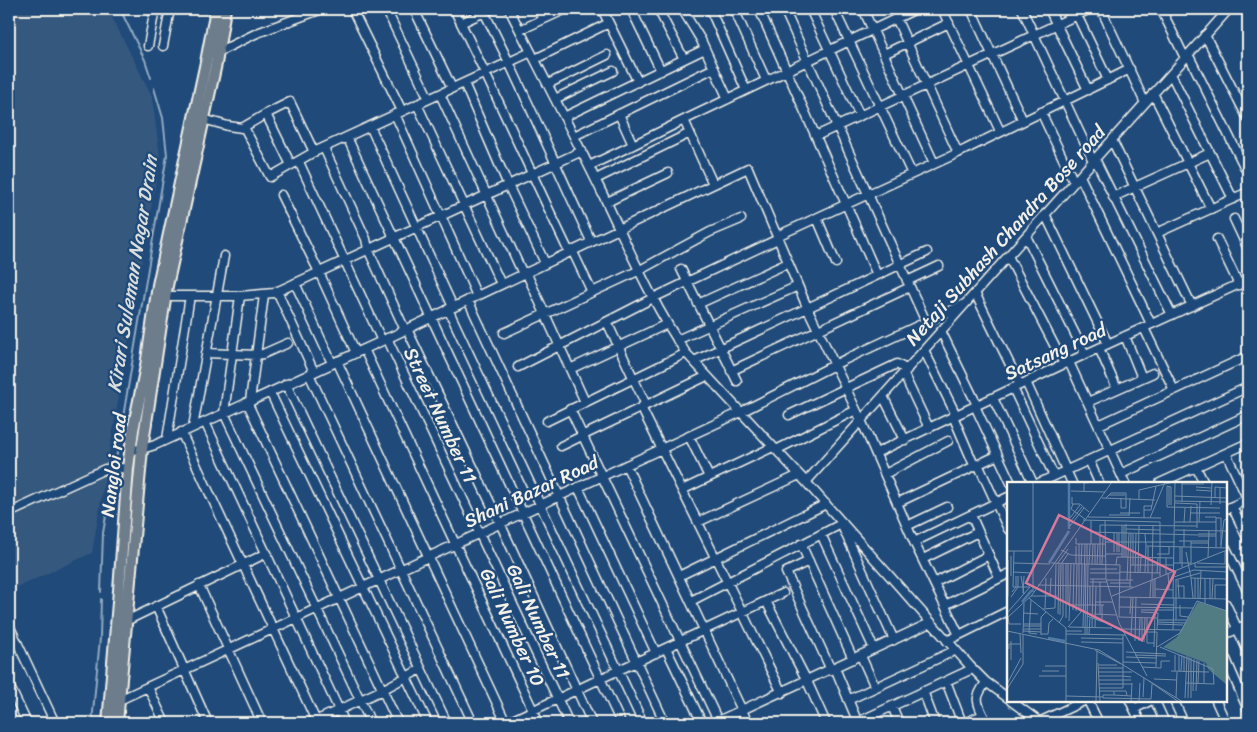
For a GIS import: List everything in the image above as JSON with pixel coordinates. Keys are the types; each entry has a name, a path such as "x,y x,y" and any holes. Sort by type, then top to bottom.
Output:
{"main road":[{"name":"Nangloi road","path":"108,723 115,702 128,468 158,285 216,9"},
{"path":"117,723 115,702 126,621 142,449 166,296 218,52 225,9"}],"street":[{"path":"148,46 155,9"},
{"path":"163,46 170,9"},
{"path":"218,52 257,33 322,9"},
{"path":"386,9 429,99"},
{"path":"414,9 452,88"},
{"path":"454,9 486,73 531,174 592,292"},
{"path":"509,9 596,179 653,298 686,353 826,504 972,669 1007,697"},
{"path":"538,9 543,19"},
{"path":"520,30 565,9"},
{"path":"602,9 638,82"},
{"path":"631,9 661,71"},
{"path":"658,9 684,60"},
{"path":"682,9 705,50 728,99"},
{"path":"710,9 746,90"},
{"path":"734,9 766,80"},
{"path":"759,9 876,276"},
{"path":"784,9 926,322"},
{"path":"810,9 860,116"},
{"path":"834,9 912,174"},
{"path":"863,9 934,164"},
{"path":"589,166 916,9"},
{"path":"942,9 1000,131"},
{"path":"971,9 1024,121"},
{"path":"1022,9 1064,101 1172,315"},
{"path":"1049,9 1088,90"},
{"path":"816,136 1057,25 1075,12 1090,9"},
{"path":"1101,9 1145,103"},
{"path":"1161,9 1248,174"},
{"name":"Netaji Subhash Chandra Bose road","path":"806,482 1229,9"},
{"path":"355,10 440,216 477,296"},
{"path":"461,23 488,10 554,163 591,241"},
{"path":"1075,12 1108,80"},
{"path":"896,18 958,153"},
{"path":"244,127 270,177 314,152 452,88 510,62 533,56 609,23"},
{"path":"884,54 949,23"},
{"path":"1205,35 1248,119"},
{"path":"564,117 705,50"},
{"path":"548,84 607,55"},
{"path":"574,136 714,68"},
{"path":"518,367 653,298 817,218 958,153 1130,69"},
{"path":"555,99 614,70"},
{"path":"1171,74 1233,199"},
{"path":"464,83 508,185 545,263"},
{"path":"1154,93 1211,209"},
{"path":"440,94 485,195 585,402"},
{"path":"203,119 242,128 290,102 314,152"},
{"path":"417,104 500,284"},
{"path":"1041,112 1077,179 1148,326 1174,390"},
{"path":"266,114 291,165"},
{"path":"619,114 633,145"},
{"path":"684,120 713,184"},
{"path":"370,126 417,227 451,308 643,723"},
{"path":"596,179 690,133"},
{"path":"347,137 620,723"},
{"path":"1112,140 1192,306"},
{"path":"324,148 366,239 368,249 500,524 592,723"},
{"path":"166,296 240,296 277,291 582,151"},
{"path":"1113,197 1210,153"},
{"name":"Street Number 11","path":"299,162 344,260 479,533"},
{"path":"131,450 155,445 385,340 748,168 807,307 861,420 914,542 959,635"},
{"path":"607,202 668,173"},
{"path":"1157,233 1248,192"},
{"name":"Gali Number 10","path":"281,195 456,544 539,723"},
{"path":"1045,214 1108,344"},
{"path":"817,218 836,263"},
{"path":"504,333 640,270 710,232 741,219"},
{"path":"1234,219 1248,249"},
{"path":"1026,236 1085,354"},
{"path":"1217,239 1239,284"},
{"path":"694,361 927,252"},
{"path":"193,427 224,256"},
{"path":"1008,256 1088,402 1125,482"},
{"path":"698,304 788,263"},
{"path":"731,371 818,330 909,284 939,266"},
{"path":"681,268 736,381"},
{"name":"Satsang road","path":"876,453 1085,354 1248,280"},
{"path":"295,283 429,556 506,723 783,593"},
{"path":"677,340 798,286"},
{"path":"277,291 312,373 473,723"},
{"path":"976,293 1019,385 1072,482"},
{"path":"264,294 248,402 398,723"},
{"path":"167,438 190,296"},
{"path":"240,296 224,413 370,723"},
{"path":"468,300 664,723"},
{"name":"Shani Bazar Road","path":"115,702 741,412 834,365 965,304"},
{"path":"607,322 662,448 782,693"},
{"path":"570,369 667,324"},
{"path":"941,331 1011,482"},
{"path":"1125,336 1142,378"},
{"path":"206,353 256,355 263,354 288,343"},
{"path":"1099,348 1118,389"},
{"path":"924,350 1007,527"},
{"path":"547,421 686,353"},
{"path":"1099,425 1248,356"},
{"path":"789,415 897,364 905,372 929,428"},
{"path":"1088,402 1153,373"},
{"path":"561,446 707,376"},
{"path":"286,384 447,723"},
{"path":"1019,385 1054,476"},
{"path":"1041,482 1248,387"},
{"path":"270,392 428,723"},
{"path":"883,396 905,440"},
{"path":"993,398 1033,482"},
{"path":"570,409 719,722 930,623"},
{"path":"682,490 856,410"},
{"path":"1121,474 1248,415"},
{"path":"205,422 346,723"},
{"path":"182,432 315,722 421,669"},
{"path":"689,436 709,477"},
{"path":"885,474 948,441"},
{"path":"1176,480 1196,467 1248,443"},
{"path":"1226,453 1248,499 1229,508 1248,540"},
{"path":"897,503 998,454"},
{"path":"1089,460 1099,482"},
{"path":"626,465 748,723"},
{"path":"1196,467 1204,482"},
{"path":"9,513 105,469 128,468"},
{"path":"698,522 799,475"},
{"path":"578,487 656,653"},
{"path":"914,542 1007,496"},
{"path":"679,576 826,504"},
{"path":"907,526 947,507"},
{"path":"970,514 999,578"},
{"path":"691,601 842,524"},
{"path":"842,524 894,640"},
{"path":"923,559 978,532"},
{"name":"Gali Number 11","path":"479,533 569,723"},
{"path":"821,534 874,649"},
{"path":"801,544 857,657 875,688"},
{"path":"1227,550 1248,592"},
{"path":"126,621 267,553"},
{"path":"934,583 989,555"},
{"path":"809,561 786,572 858,722 972,669"},
{"path":"944,605 1007,574"},
{"path":"199,586 262,723"},
{"path":"766,601 826,723"},
{"path":"156,606 208,723"},
{"path":"1227,606 1248,652"},
{"path":"947,641 1007,612"},
{"path":"9,624 55,723"},
{"path":"1227,634 1248,624"},
{"path":"666,648 702,723"},
{"path":"848,700 956,650"},
{"path":"1227,661 1248,710"},
{"path":"946,681 963,723 983,715"},
{"path":"986,682 977,697 986,723"},
{"path":"9,685 27,723"},
{"path":"148,687 165,723"},
{"path":"923,692 935,723"},
{"path":"1012,702 1040,722 1084,702"},
{"path":"1087,702 1099,723"},
{"path":"1130,702 1141,723"},
{"path":"1134,709 1148,702"},
{"path":"1155,702 1165,723"},
{"path":"1174,702 1184,723"},
{"path":"1216,702 1226,723"},
{"path":"892,706 899,723"}],"shaded area":[{"path":"9,9 108,9 152,96 160,156 92,553 9,591"}],"waterway":[{"name":"Kirari Suleman Nagar Drain","path":"120,9 145,60 151,78"},
{"name":"Kirari Suleman Nagar Drain","path":"115,465 167,155 163,118 154,88"},
{"name":"Kirari Suleman Nagar Drain","path":"101,592 103,533 114,471"},
{"name":"Kirari Suleman Nagar Drain","path":"92,723 100,638 101,599"}]}
